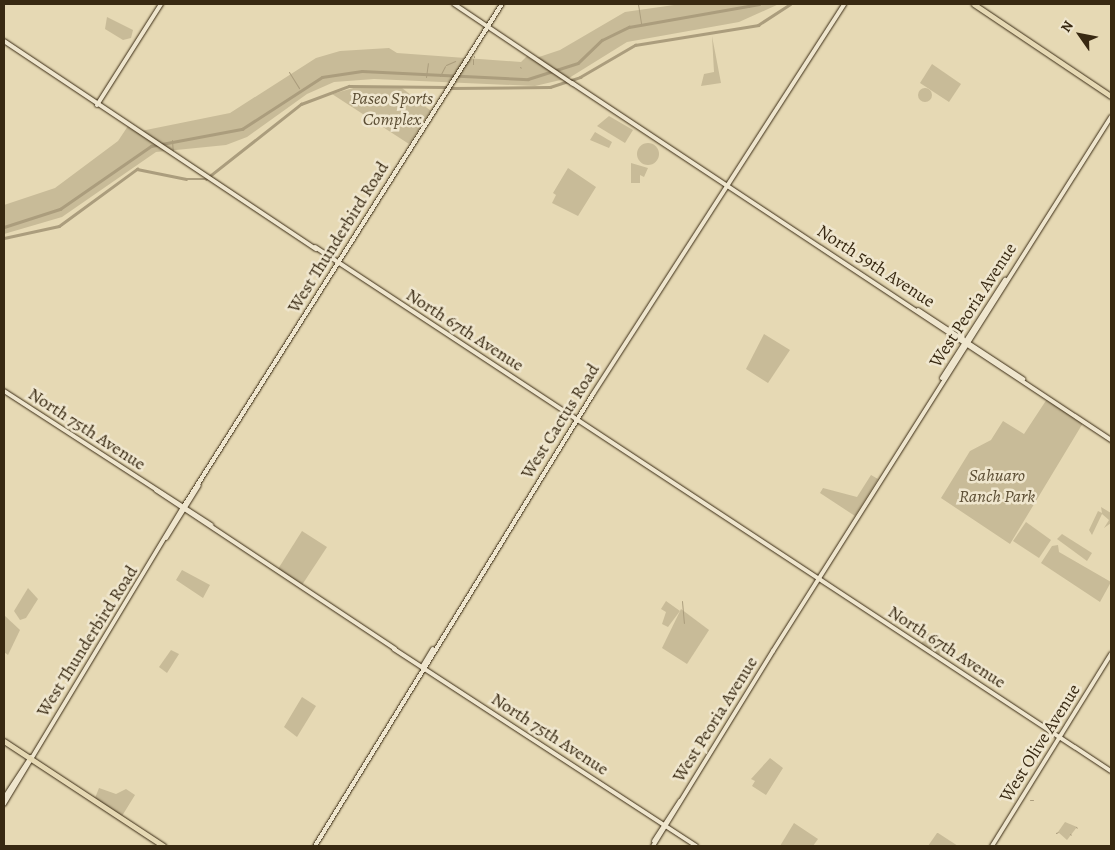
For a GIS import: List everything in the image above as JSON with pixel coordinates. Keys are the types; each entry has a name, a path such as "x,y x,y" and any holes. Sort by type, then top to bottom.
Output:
{"main road":[{"path":"98,104 161,4"},
{"name":"North 59th Avenue","path":"450,4 993,360 1025,383"},
{"name":"North 59th Avenue","path":"454,4 487,27"},
{"name":"West Thunderbird Road","path":"4,798 338,262 502,4"},
{"name":"West Cactus Road","path":"315,846 577,420 726,185 844,4"},
{"path":"974,4 1111,94"},
{"path":"469,16 475,17"},
{"name":"North 67th Avenue","path":"4,42 1111,771"},
{"name":"West Peoria Avenue","path":"773,651 916,420 1111,120"},
{"name":"North 59th Avenue","path":"966,343 982,356 1111,440"},
{"path":"982,356 993,360"},
{"name":"West Peoria Avenue","path":"889,465 951,366"},
{"name":"North 75th Avenue","path":"4,391 185,508 395,650 696,846"},
{"path":"910,434 916,420"},
{"name":"West Peoria Avenue","path":"652,846 785,629 818,579"},
{"path":"780,641 785,629"},
{"name":"North 75th Avenue","path":"395,650 403,653 423,668"},
{"name":"West Olive Avenue","path":"992,846 1111,654"},
{"path":"4,739 164,846"},
{"name":"West Thunderbird Road","path":"4,804 31,757"}],"green space":[{"path":"681,4 779,4 739,22 627,42 569,78 535,86 374,79 334,82 307,94 247,137 226,145 156,152 62,217 4,234 4,205 55,188 118,141 128,126 136,132 230,113 316,58 340,51 389,48 397,53 521,62 527,56 533,59 560,50 625,12"},
{"path":"107,17 133,30 131,38 123,40 105,29"},
{"path":"712,36 721,83 701,86 704,74 714,72"},
{"path":"932,64 961,84 949,102 920,83"},
{"name":"Paseo Sports Complex","path":"357,87 402,88 431,111 409,144 332,94"},
{"path":"922,88 928,88 932,95 928,102 922,102 918,98 918,92"},
{"path":"609,116 633,130 625,143 597,126"},
{"path":"595,132 612,142 609,148 590,140"},
{"path":"648,143 656,146 659,154 656,162 648,165 640,162 637,154 640,146"},
{"path":"631,163 648,168 644,177 640,175 640,183 631,183"},
{"path":"568,168 596,187 578,216 552,203 556,195 553,193"},
{"path":"764,334 790,350 768,383 746,369"},
{"name":"Sahuaro Ranch Park","path":"1047,399 1083,423 1010,544 941,498 970,451 991,440 1003,421 1024,434"},
{"path":"871,475 878,479 855,516 820,493 823,488 857,497"},
{"path":"1101,507 1111,513 1111,523 1104,528 1109,520 1102,514 1092,535 1089,530 1098,511 1102,513"},
{"path":"1026,522 1051,540 1039,558 1013,541"},
{"path":"302,531 327,547 302,585 278,569"},
{"path":"1062,534 1092,553 1087,561 1057,539"},
{"path":"1058,545 1059,552 1111,582 1100,602 1041,563 1052,546"},
{"path":"182,570 210,585 203,598 176,580"},
{"path":"28,588 38,599 26,618 20,620 14,611"},
{"path":"666,601 680,611 668,627 662,624 666,612 661,609"},
{"path":"681,609 709,630 687,664 662,648"},
{"path":"4,615 20,630 8,655 4,652"},
{"path":"928,633 944,646 939,655 921,644"},
{"path":"171,650 179,654 167,673 159,667"},
{"path":"302,697 316,706 297,737 284,727"},
{"path":"770,758 783,768 766,795 752,786 755,781 751,779"},
{"path":"99,788 116,794 126,789 135,795 122,816 95,798"},
{"path":"1065,822 1077,827 1067,840 1058,832"},
{"path":"794,823 818,839 813,846 780,846"},
{"path":"938,833 958,846 928,846"}],"waterway":[{"path":"638,4 641,24"},
{"path":"4,227 60,209 151,146 242,129 322,77 362,71 528,79 578,63 602,40 629,27 759,4"},
{"path":"451,88 550,87 580,77 635,45 758,25 790,4"},
{"path":"473,59 473,64"},
{"path":"446,65 455,61"},
{"path":"426,77 428,63"},
{"path":"440,76 445,66"},
{"path":"289,72 299,88"},
{"path":"4,238 59,226 137,169 186,179 206,179 301,104 349,86 446,87"},
{"path":"172,140 173,153"},
{"path":"682,601 684,623"}]}
